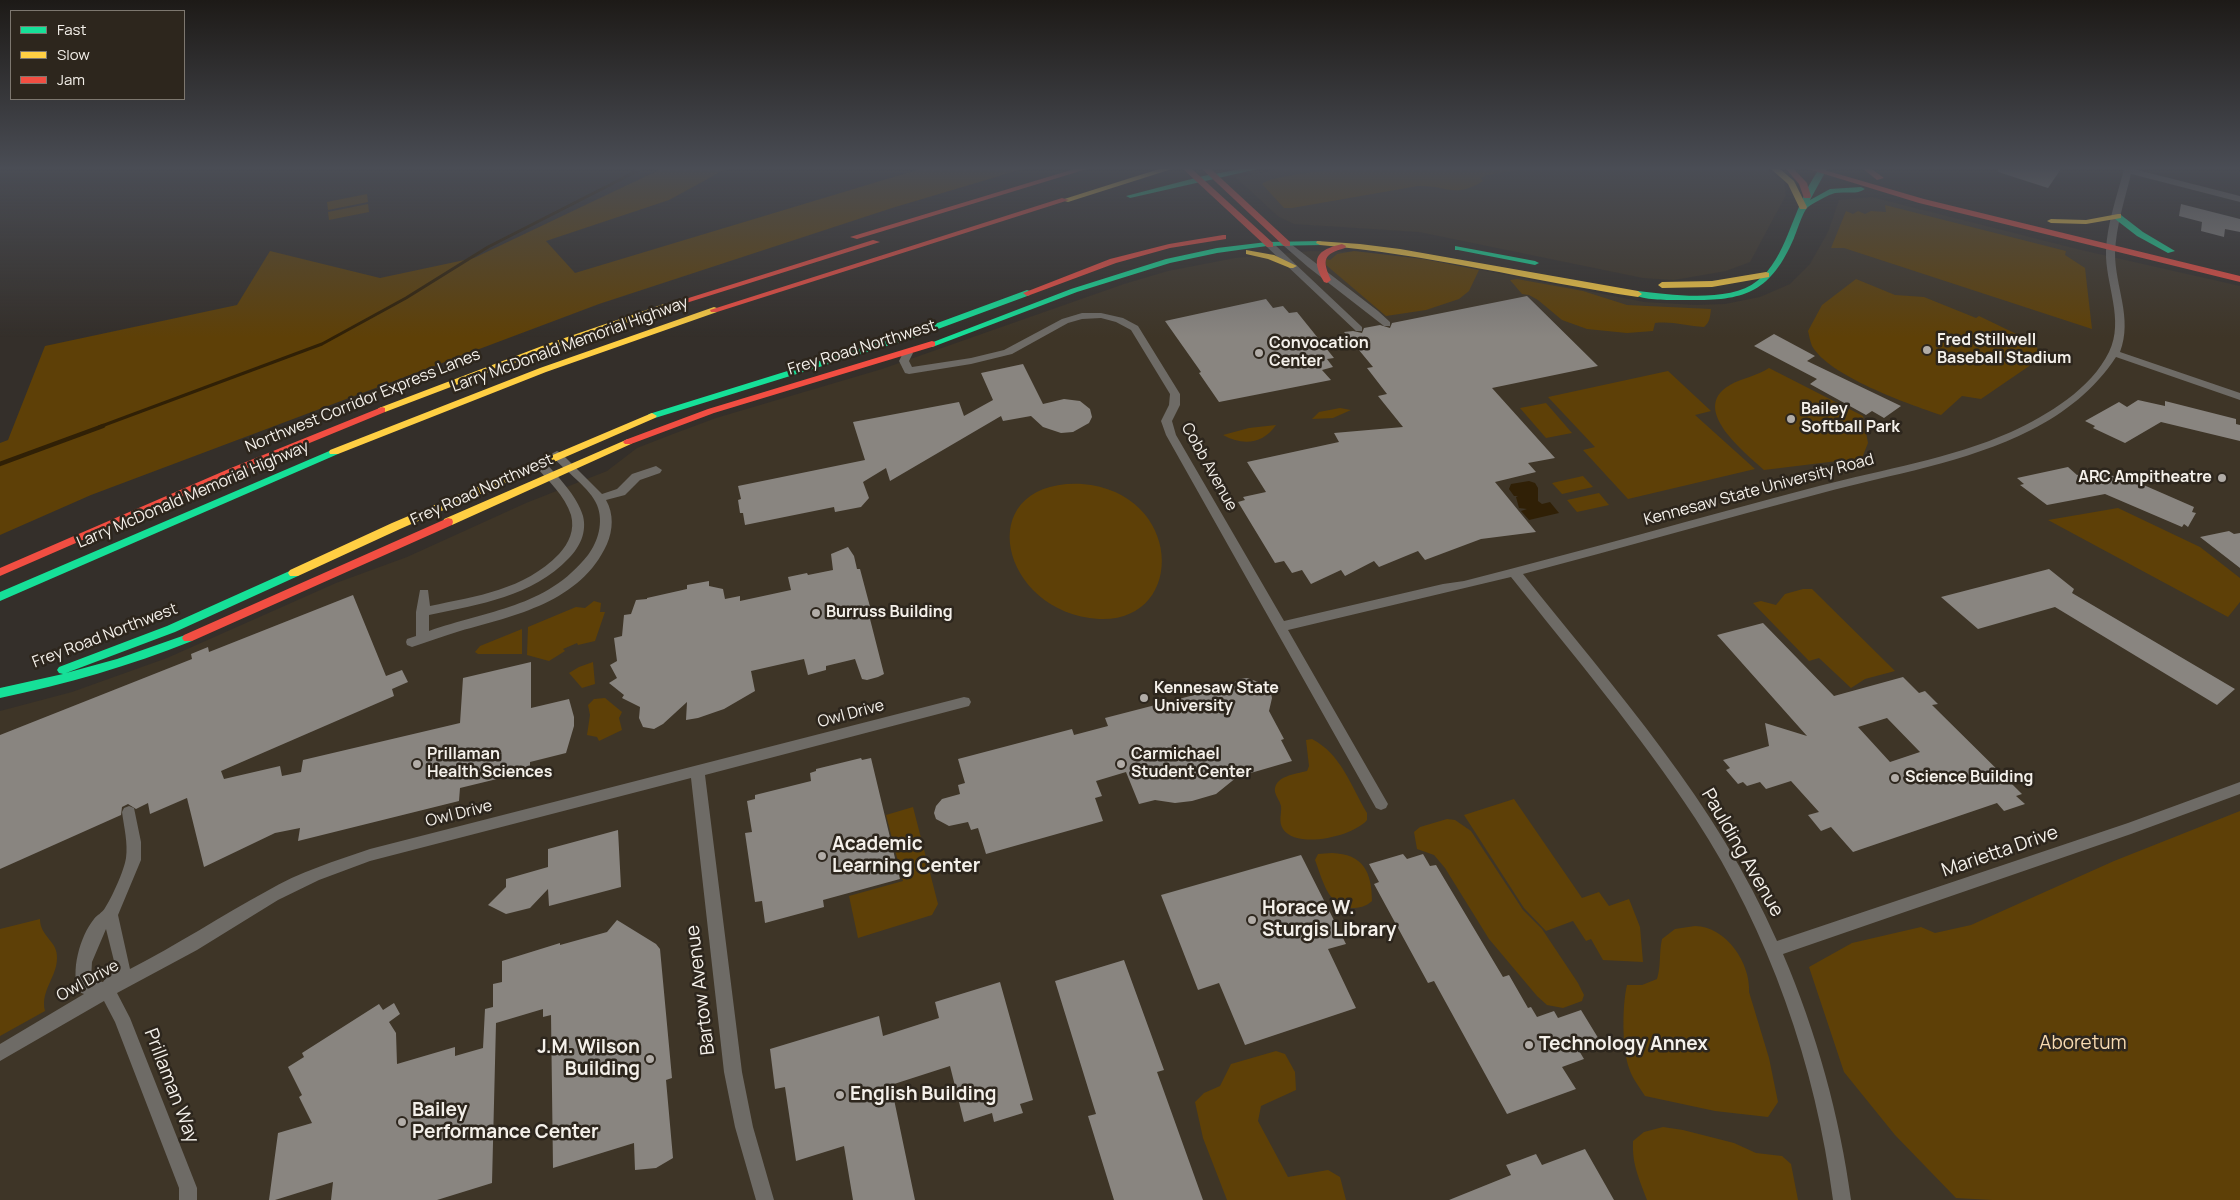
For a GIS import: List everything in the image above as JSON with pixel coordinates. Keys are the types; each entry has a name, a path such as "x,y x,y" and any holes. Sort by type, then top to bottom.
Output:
{"main road":[{"name":"Larry McDonald Memorial Highway","path":"348,411 527,344 644,304 814,249 897,225"},
{"name":"Northwest Corridor Express Lanes","path":"0,572 290,446 461,379 632,317 935,225"},
{"name":"Larry McDonald Memorial Highway","path":"0,597 278,475 541,371 740,301 986,225"},
{"path":"885,256 1018,225"},
{"path":"1235,225 1236,231"},
{"path":"1248,225 1270,244"},
{"path":"1267,225 1287,244"},
{"name":"Frey Road Northwest","path":"0,693 105,669 162,649 647,434 704,413 908,353 1130,270 1165,260 1213,250 1270,244 1349,245 1409,251 1614,290 1665,297 1706,297 1734,294 1756,288 1764,281 1778,262 1795,225"},
{"path":"2037,225 2112,242 2171,251 2240,269"},
{"path":"2063,225 2112,242 2240,279"},
{"path":"2129,225 2140,234 2171,251"},
{"name":"Frey Road Northwest","path":"0,693 171,629 396,526 557,455 664,411 916,334 1113,261 1169,246 1216,238 1236,231 1258,234 1345,233"},
{"path":"1327,280 1320,265 1322,255 1332,248 1349,245"},
{"path":"1443,245 1550,266"},
{"path":"1213,250 1261,254 1293,266"},
{"path":"1614,278 1655,284 1696,285 1766,276"}],"street":[{"path":"2112,242 2116,225"},
{"name":"Kennesaw State University Road","path":"1280,627 1514,572 1656,536 1999,441 2038,422 2062,407 2095,378 2114,353 2120,328 2112,242"},
{"path":"1270,244 1359,329"},
{"path":"1287,244 1327,280 1368,307 1387,324"},
{"name":"Cobb Avenue","path":"908,353 904,361 909,371 1009,352 1032,342 1063,322 1077,317 1110,317 1131,325 1139,333 1175,394 1176,402 1166,417 1170,435 1381,804"},
{"path":"2114,353 2240,397"},
{"path":"424,593 417,640 460,625 524,608 555,594 591,561 603,540 606,522 605,511 599,498 557,455"},
{"path":"422,612 508,593 535,580 560,561 574,543 578,532 578,525 575,512 552,477 539,463"},
{"path":"599,498 622,492 636,478 656,470"},
{"name":"Paulding Avenue","path":"1514,572 1689,798 1726,858 1773,950 1803,1030 1833,1149 1842,1200"},
{"name":"Owl Drive","path":"0,1053 107,990 191,945 273,895 342,864 370,854 964,702"},
{"name":"Bartow Avenue","path":"697,771 732,1072 744,1127 766,1200"},
{"name":"Marietta Drive","path":"1773,950 2121,831 2240,788"},
{"path":"110,914 123,967 107,990 85,987 83,981 84,962 92,939 99,925 110,914 132,860 134,842 129,812"},
{"name":"Prillaman Way","path":"107,990 122,1018 188,1188 188,1200"}],"shaded area":[{"path":"1310,225 1770,225 1750,262 1726,271 1674,280 1643,278 1419,232"},
{"name":"Kennesaw State University","path":"1830,225 1982,225 2081,250 2240,286 2240,1200 0,1200 0,711 72,692 167,658 336,583 407,557 526,503 607,471 637,448 673,434 716,418 882,369 1124,284 1168,271 1235,258 1311,251 1363,252 1435,261 1644,302 1696,305 1725,304 1760,297 1790,284 1810,264"},
{"path":"1529,481 1535,483 1538,488 1538,501 1542,504 1550,502 1559,513 1529,520 1521,511 1527,509 1519,508 1516,497 1518,496 1514,496 1509,489 1511,484"}],"green space":[{"path":"543,225 594,225 546,241 575,273 734,225 840,225 599,304 91,495 0,535 0,443 8,440 45,346 237,305 270,251 380,278 474,258"},
{"path":"1840,225 1964,225 2066,251 2065,255 2085,268 2092,329 1844,248 1831,248"},
{"path":"1354,251 1423,259 1479,270 1469,291 1459,299 1426,310 1386,316 1326,265 1326,259 1330,260 1337,254"},
{"path":"1517,279 1583,291 1627,305 1711,309 1710,317 1704,327 1655,323 1653,331 1627,333 1587,329 1562,320 1538,300 1529,295 1522,294 1510,280"},
{"name":"Fred Stillwell Baseball Stadium","path":"1856,279 1895,295 1924,297 1976,318 1979,316 2033,342 2041,354 2035,362 1981,399 1962,396 1941,415 1909,404 1871,388 1835,368 1821,357 1812,346 1808,331 1822,305"},
{"name":"Bailey Softball Park","path":"1769,368 1863,416 1868,443 1862,458 1764,470 1745,453 1724,430 1715,406 1719,395 1730,385"},
{"path":"1668,371 1711,411 1695,415 1755,469 1628,499 1583,450 1595,447 1548,397"},
{"path":"1546,403 1572,433 1546,438 1520,408"},
{"path":"1340,408 1351,410 1333,418 1312,419 1319,412"},
{"path":"1276,425 1265,436 1252,441 1238,441 1223,435 1249,428"},
{"path":"1583,476 1593,487 1562,494 1552,483"},
{"path":"1082,484 1116,492 1140,509 1155,531 1162,556 1159,580 1148,601 1128,615 1099,619 1065,611 1038,595 1020,572 1011,547 1012,523 1023,502 1046,488"},
{"path":"1599,493 1609,505 1577,512 1567,500"},
{"path":"2118,508 2200,547 2240,578 2240,602 2228,617 2048,520"},
{"path":"1803,589 1812,589 1895,671 1865,679 1851,688 1819,658 1809,661 1753,603 1761,601 1776,605 1785,594"},
{"path":"594,601 601,603 600,612 605,612 595,641 578,645 577,643 563,649 565,651 549,661 527,655 528,627 576,607 585,608"},
{"path":"522,629 522,654 478,654 475,652 480,646"},
{"path":"593,662 595,684 582,688 569,673"},
{"path":"605,698 622,712 619,718 622,730 599,741 597,737 587,735 590,715 588,705 594,699"},
{"path":"1312,739 1322,745 1338,762 1367,813 1367,820 1350,831 1312,840 1300,839 1290,835 1283,829 1280,820 1281,806 1275,792 1275,787 1281,779 1307,771 1309,766 1306,740"},
{"path":"1514,799 1582,898 1599,892 1609,906 1629,899 1640,927 1643,962 1603,960 1591,939 1586,941 1573,921 1546,931 1524,908 1464,815"},
{"path":"913,807 938,904 932,915 858,938 849,896 903,881 886,815"},
{"name":"Aboretum","path":"2240,811 2240,1200 1992,1200 1956,1198 1895,1135 1844,1072 1809,967 1852,943 1921,927 1935,933 1971,925 2114,861"},
{"path":"1447,819 1455,820 1471,831 1523,910 1542,929 1578,983 1584,995 1582,1001 1563,1008 1547,1005 1537,996 1489,939 1445,868 1434,855 1417,849 1414,832 1420,827"},
{"path":"1332,853 1351,857 1364,867 1370,881 1372,901 1362,907 1351,908 1337,903 1331,897 1323,883 1315,860 1318,854"},
{"path":"40,919 43,930 57,952 56,965 45,997 45,1011 0,1036 0,929"},
{"path":"1695,926 1717,932 1734,949 1746,970 1749,992 1769,1058 1778,1102 1768,1117 1715,1111 1645,1096 1630,1072 1625,1050 1624,1027 1624,1004 1627,985 1642,985 1657,979 1662,939 1675,929"},
{"path":"1276,1051 1285,1054 1295,1072 1296,1090 1261,1106 1258,1121 1288,1177 1328,1170 1340,1177 1346,1200 1227,1200 1203,1138 1195,1102 1204,1093 1220,1086 1231,1064"},
{"path":"1663,1127 1734,1143 1756,1153 1782,1156 1791,1164 1798,1200 1647,1200 1635,1164 1633,1141 1644,1132"}],"building":[{"path":"2202,225 2240,225 2240,232 2225,229 2224,237 2201,231"},
{"path":"1527,296 1598,366 1492,388 1555,458 1528,463 1536,472 1495,482 1536,532 1481,539 1425,560 1418,551 1379,567 1374,561 1345,576 1341,570 1311,584 1302,570 1292,573 1284,561 1275,563 1238,502 1245,500 1243,497 1266,492 1247,462 1339,442 1334,433 1403,427 1378,396 1387,394 1367,368 1373,367 1344,332 1362,333 1364,328 1380,325 1390,328 1392,323"},
{"name":"Convocation Center","path":"1266,299 1273,308 1283,306 1289,313 1297,312 1334,358 1327,359 1333,367 1322,370 1331,380 1219,402 1199,373 1201,372 1165,321"},
{"path":"1774,334 1815,356 1807,361 1901,406 1884,418 1872,411 1866,415 1810,384 1817,379 1754,346"},
{"path":"1023,364 1043,404 1064,399 1080,401 1090,409 1092,417 1089,423 1073,432 1061,433 1043,427 1031,416 1003,421 1001,416 890,481 886,468 863,482 869,498 861,507 835,512 834,507 745,525 743,513 740,513 738,500 741,499 738,486 865,460 853,422 959,402 964,416 993,400 981,373"},
{"path":"2138,400 2165,406 2165,401 2236,419 2236,424 2240,425 2240,441 2161,422 2125,443 2093,428 2095,426 2085,421 2119,402 2127,407"},
{"path":"2068,467 2077,475 2097,470 2121,479 2123,476 2194,507 2192,512 2196,513 2188,527 2184,524 2182,527 2105,494 2047,505 2020,485 2024,484 2017,478"},
{"path":"2229,531 2234,534 2240,533 2240,568 2200,537"},
{"path":"848,547 854,556 857,569 860,569 873,618 870,619 884,674 867,680 862,679 855,659 826,666 826,670 808,675 804,659 751,671 755,691 724,709 686,720 687,702 663,724 654,729 643,727 639,718 640,707 622,698 624,695 609,683 617,678 610,665 617,661 614,638 622,636 624,615 631,614 636,600 687,589 687,585 709,581 709,586 723,589 725,599 740,596 740,601 791,590 788,577 833,570 831,554"},
{"path":"2049,569 2074,589 2072,593 2235,689 2217,705 2055,607 1978,629 1941,597"},
{"path":"353,595 386,676 402,670 408,682 392,689 394,696 221,771 224,779 280,766 282,776 301,772 303,760 460,723 463,678 531,662 531,708 569,699 574,717 574,726 566,753 530,762 530,771 460,788 459,801 298,841 300,828 275,833 204,867 187,798 150,814 148,803 136,809 128,804 122,807 121,815 0,869 0,735 192,659 191,654 208,647 209,652"},
{"path":"1763,623 1834,696 1903,677 1919,693 1925,691 1938,704 1932,705 2022,794 2016,796 2025,804 2004,811 1997,803 1853,852 1831,827 1821,831 1808,815 1819,812 1791,781 1766,789 1760,782 1747,786 1743,782 1738,784 1726,770 1730,768 1723,760 1769,746 1765,723 1807,736 1717,635","holes":["1887,718 1920,752 1890,762 1858,727"]},
{"name":"Carmichael Student Center","path":"1247,678 1264,684 1270,690 1272,698 1269,711 1284,739 1281,740 1292,761 1237,777 1216,794 1192,801 1175,803 1155,800 1139,804 1126,772 1096,781 1102,796 1095,798 1103,821 986,854 978,828 971,830 968,822 949,826 936,819 934,813 936,806 942,799 960,794 958,785 965,783 958,759 1072,729 1074,735 1108,726 1105,718 1229,686 1239,679"},
{"name":"Academic Learning Center","path":"861,758 862,760 871,758 900,879 823,900 824,907 765,923 762,901 755,902 745,833 752,832 747,801 755,799 755,795 811,781 810,773 816,771 816,769"},
{"path":"618,830 621,887 549,906 548,889 530,908 506,914 488,905 506,887 506,879 548,867 548,849"},
{"path":"1403,854 1407,859 1423,854 1430,866 1436,865 1503,977 1509,975 1528,1008 1531,1007 1537,1017 1554,1011 1558,1018 1581,1010 1600,1041 1578,1049 1584,1059 1562,1067 1576,1089 1507,1114 1434,981 1428,983 1374,884 1379,882 1369,864"},
{"name":"Horace W. Sturgis Library","path":"1301,855 1346,944 1328,949 1356,1008 1245,1045 1219,983 1198,990 1161,895"},
{"path":"617,920 656,944 660,949 672,1078 666,1080 673,1158 656,1168 635,1170 634,1143 553,1168 551,1015 543,1017 543,1009 496,1023 492,1183 437,1200 331,1200 333,1182 275,1200 269,1200 278,1133 312,1123 299,1097 302,1095 288,1067 304,1057 302,1053 379,1004 383,1010 394,1003 400,1014 389,1022 396,1033 397,1064 455,1047 455,1056 483,1048 485,1009 493,1007 493,984 502,982 502,961 560,943 560,945 607,932"},
{"path":"1124,960 1164,1070 1157,1072 1203,1200 1114,1200 1088,1116 1096,1114 1055,981"},
{"name":"English Building","path":"1000,982 1033,1100 1020,1104 1023,1113 994,1122 992,1113 964,1122 950,1066 891,1085 915,1200 853,1200 844,1146 796,1161 785,1087 775,1089 770,1049 879,1016 883,1036 939,1018 935,1002"},
{"path":"1585,1149 1614,1200 1449,1200 1511,1175 1506,1165 1536,1154 1542,1165"}],"waterway":[{"path":"99,427 322,344 406,298 488,247 531,225"},
{"path":"0,464 103,426"}],"traffic: fast":[{"path":"1638,294 1700,298 1733,295 1747,291 1758,285 1770,273 1780,259 1795,225"},
{"path":"2128,225 2140,234 2171,251"},
{"path":"932,344 1121,274 1168,261 1217,250 1267,244 1320,243"},
{"path":"1458,248 1535,263"},
{"path":"652,416 916,334 1027,293"},
{"path":"0,597 334,452"},
{"path":"63,670 171,629 294,573"},
{"path":"0,693 48,683 95,670 142,656 188,638"}],"traffic: slow":[{"path":"1320,243 1400,251 1638,294"},
{"path":"1249,252 1271,257 1293,266"},
{"path":"1662,285 1712,284 1766,275"},
{"path":"382,410 553,345 664,307"},
{"path":"334,452 543,370 714,310"},
{"path":"294,573 396,526 652,416"},
{"path":"448,522 628,442"}],"traffic: jam":[{"path":"854,237 894,225"},
{"path":"714,310 985,225"},
{"path":"1248,225 1270,245"},
{"path":"1266,225 1287,244"},
{"path":"2020,225 2240,279"},
{"path":"1027,293 1113,261 1169,246 1223,237"},
{"path":"664,307 876,242"},
{"path":"1327,280 1321,267 1322,257 1328,250 1342,246"},
{"path":"628,442 711,411 932,344"},
{"path":"0,572 235,470 382,410"},
{"path":"188,638 448,522"}],"place":[{"name":"Fred Stillwell Baseball Stadium","path":"1927,350"},
{"name":"Convocation Center","path":"1259,353"},
{"name":"Bailey Softball Park","path":"1791,419"},
{"name":"ARC Ampitheatre","path":"2222,478"},
{"name":"Burruss Building","path":"816,613"},
{"name":"Kennesaw State University","path":"1144,698"},
{"name":"Prillaman Health Sciences","path":"417,764"},
{"name":"Carmichael Student Center","path":"1121,764"},
{"name":"Science Building","path":"1895,778"},
{"name":"Academic Learning Center","path":"822,856"},
{"name":"Horace W. Sturgis Library","path":"1252,920"},
{"name":"Technology Annex","path":"1529,1045"},
{"name":"J.M. Wilson Building","path":"650,1059"},
{"name":"English Building","path":"840,1095"},
{"name":"Bailey Performance Center","path":"402,1122"}]}
